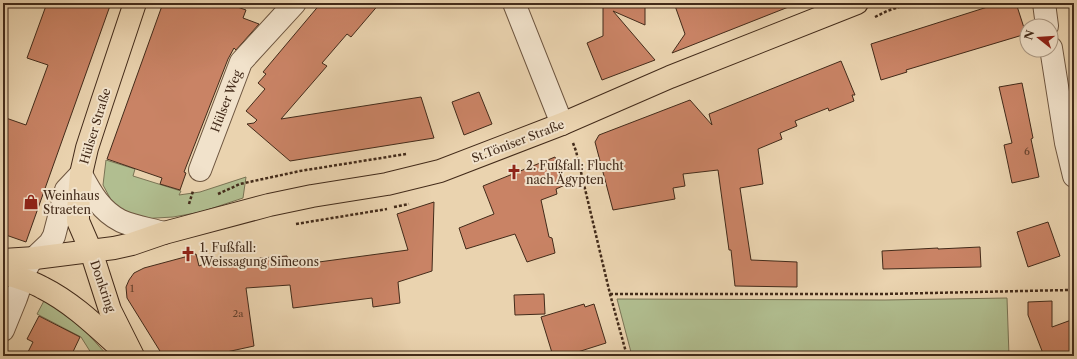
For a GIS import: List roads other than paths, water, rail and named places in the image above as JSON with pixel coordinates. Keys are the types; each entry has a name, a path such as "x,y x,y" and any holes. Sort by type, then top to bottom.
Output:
{"main road":[{"name":"Hülser Straße","path":"91,251 78,221 81,174 87,148 135,3"},
{"name":"St.Töniser Straße","path":"91,251 132,244 164,233 276,203 421,177 469,161 562,124 670,78 858,3"},
{"name":"Donkring","path":"3,260 35,258 91,251 110,310 133,356"},
{"name":"Donkring","path":"13,276 44,288 74,306 130,356"}],"street":[{"name":"Hülser Weg","path":"200,170 241,62 295,3"},
{"path":"514,3 562,124"},
{"path":"1044,3 1046,18"},
{"path":"1053,58 1066,143 1074,176"},
{"path":"3,330 12,308 13,276 26,269 50,243 54,236 66,190 81,174 90,192 104,210 121,220 164,233"}],"place":[{"name":"2. Fußfall: Flucht nach Ägypten","path":"514,172"},
{"name":"Weinhaus Straeten","path":"31,202"},
{"name":"1. Fußfall: Weissagung Simeons","path":"188,254"}]}
